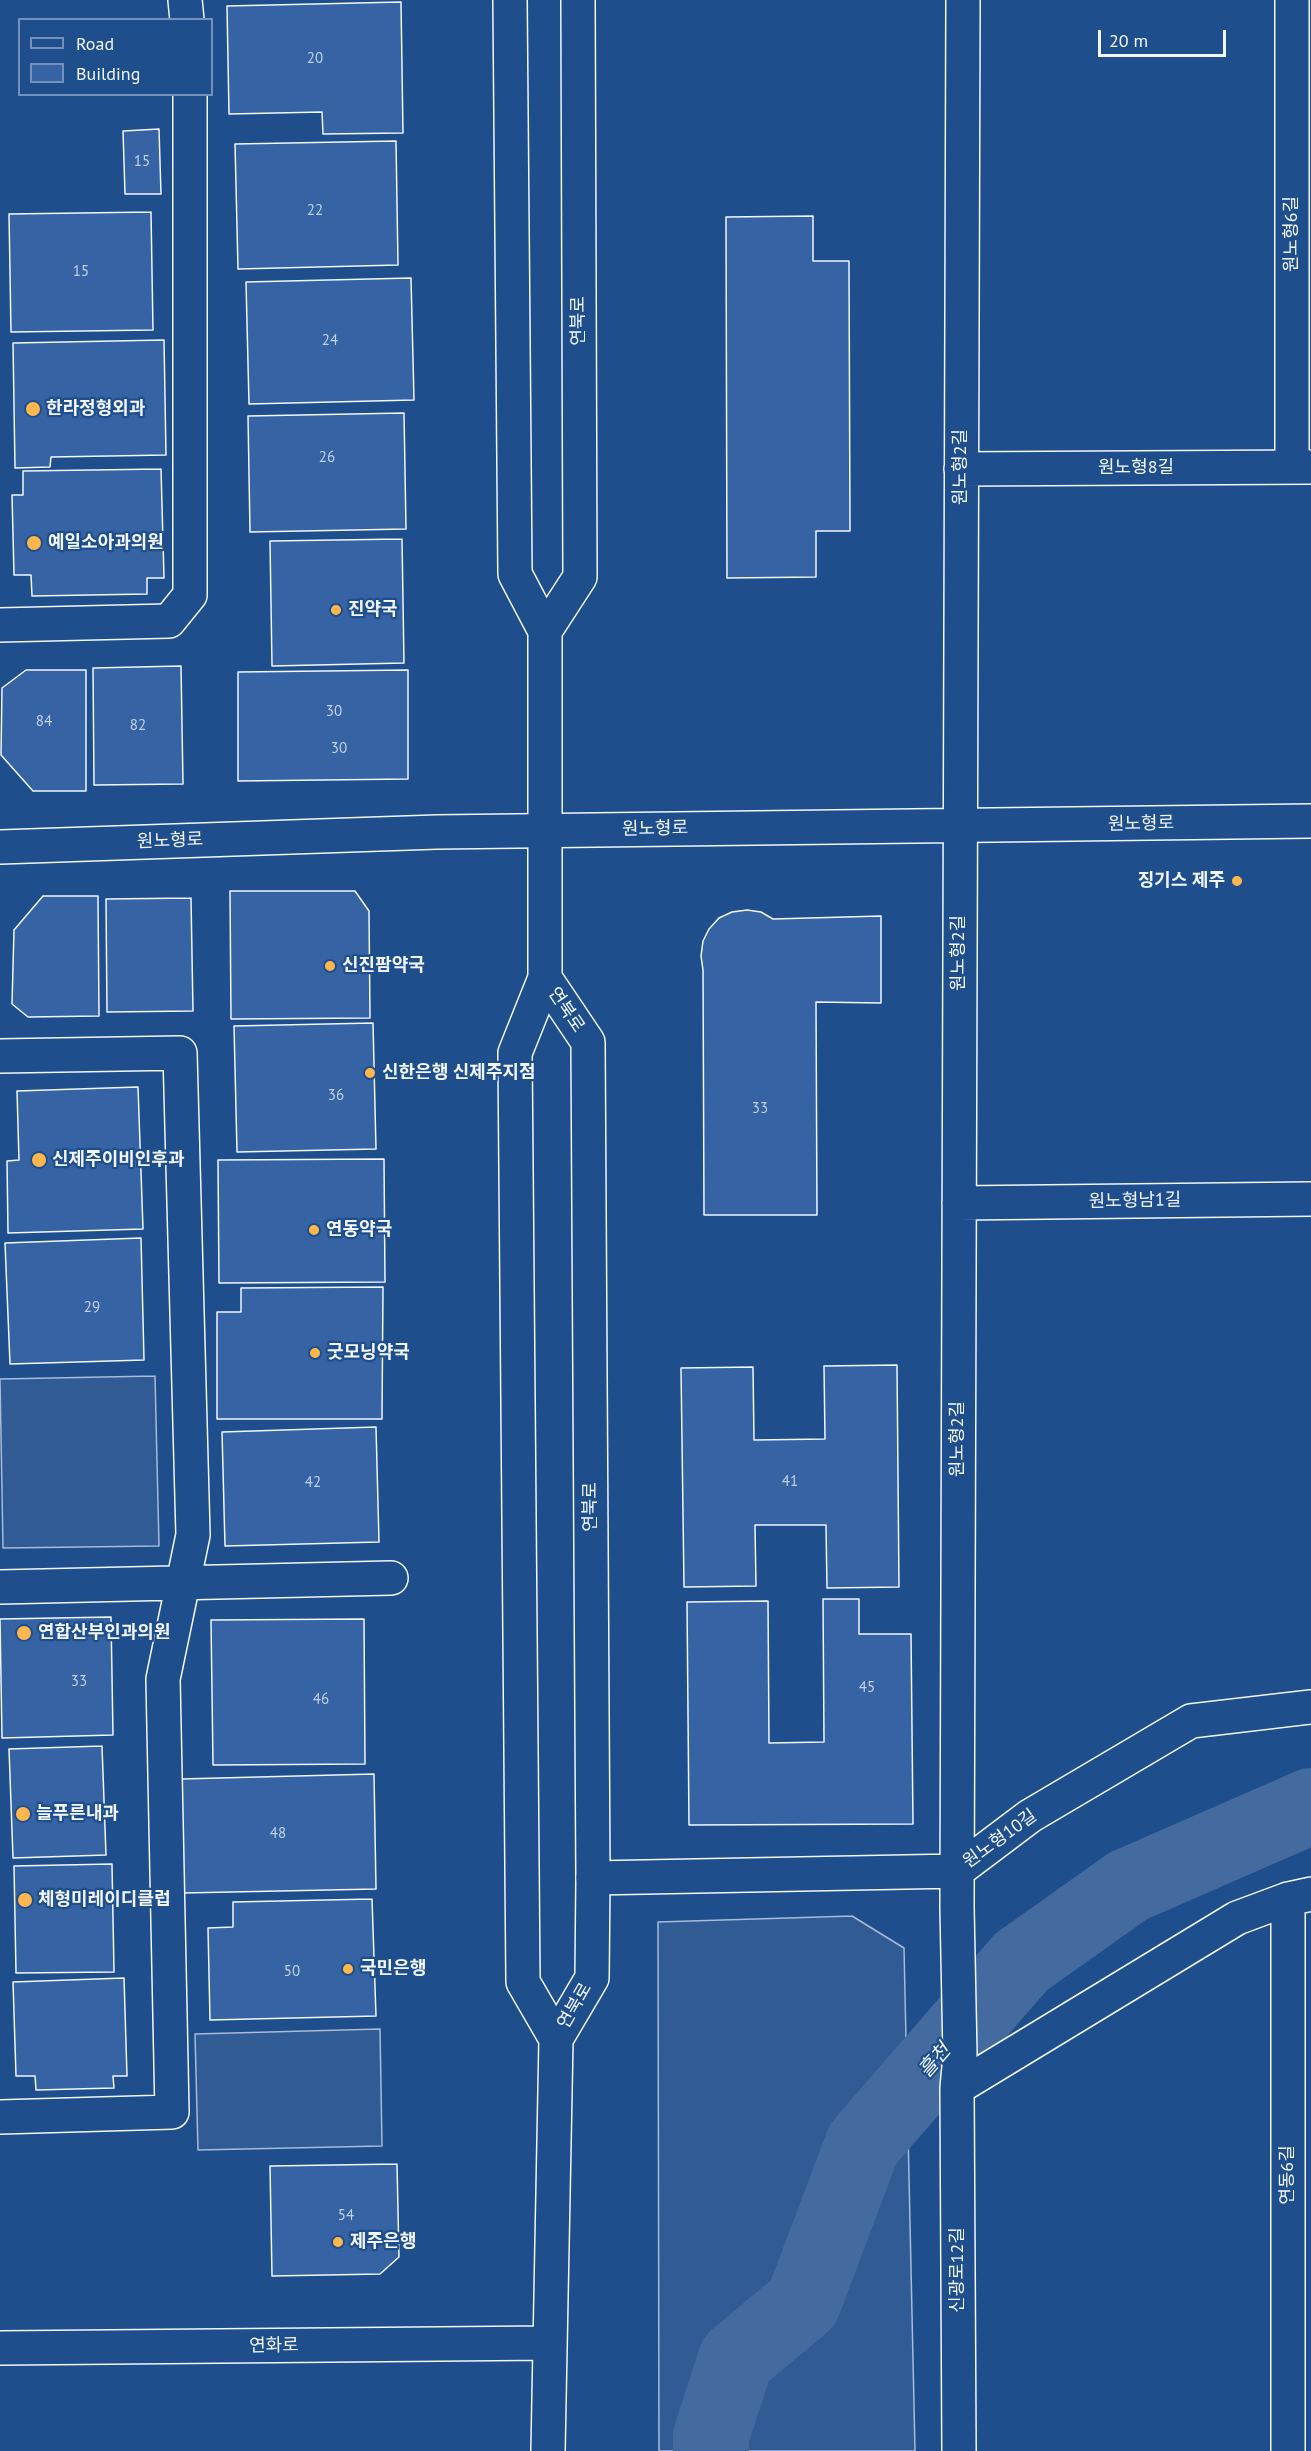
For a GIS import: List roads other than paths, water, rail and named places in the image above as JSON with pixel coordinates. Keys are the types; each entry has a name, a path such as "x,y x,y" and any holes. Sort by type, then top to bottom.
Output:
{"street":[{"path":"185,0 187,18"},
{"name":"연북로","path":"510,0 515,574 545,631 545,978 515,1053 523,1982 556,2039"},
{"name":"연북로","path":"545,631 580,577 578,0"},
{"name":"원노형2길","path":"960,2056 957,1870 963,0"},
{"name":"원노형6길","path":"1292,0 1301,467"},
{"path":"0,625 169,621 190,595 190,96"},
{"name":"원노형8길","path":"962,469 1301,467"},
{"name":"원노형로","path":"0,847 437,832 1311,821"},
{"name":"연북로","path":"545,978 588,1042 593,1878 592,1978 556,2039 548,2451"},
{"path":"0,1056 180,1053 193,1535 163,1679 172,2112 0,2117"},
{"name":"원노형남1길","path":"959,1203 1311,1199"},
{"path":"0,1587 391,1578"},
{"name":"원노형10길","path":"593,1878 957,1870 1030,1816 1191,1722 1311,1707"},
{"path":"957,2088 1237,1918 1300,1896"},
{"name":"연동6길","path":"1288,2451 1300,1896"},
{"name":"신광로12길","path":"959,2451 957,2088 960,2056"},
{"name":"연화로","path":"0,2348 549,2343"}],"waterway":[{"name":"흘천","path":"711,2451 711,2436 736,2359 803,2303 863,2144 1021,1962 1128,1886 1311,1806"}],"place":[{"name":"한라정형외과","path":"33,409"},
{"name":"예일소아과의원","path":"34,543"},
{"name":"진약국","path":"336,610"},
{"name":"징기스 제주","path":"1237,881"},
{"name":"신진팜약국","path":"330,966"},
{"name":"신한은행 신제주지점","path":"370,1073"},
{"name":"신제주이비인후과","path":"39,1160"},
{"name":"연동약국","path":"314,1230"},
{"name":"굿모닝약국","path":"315,1353"},
{"name":"연합산부인과의원","path":"24,1633"},
{"name":"늘푸른내과","path":"23,1814"},
{"name":"체형미레이디클럽","path":"25,1900"},
{"name":"국민은행","path":"348,1969"},
{"name":"제주은행","path":"338,2242"}]}
